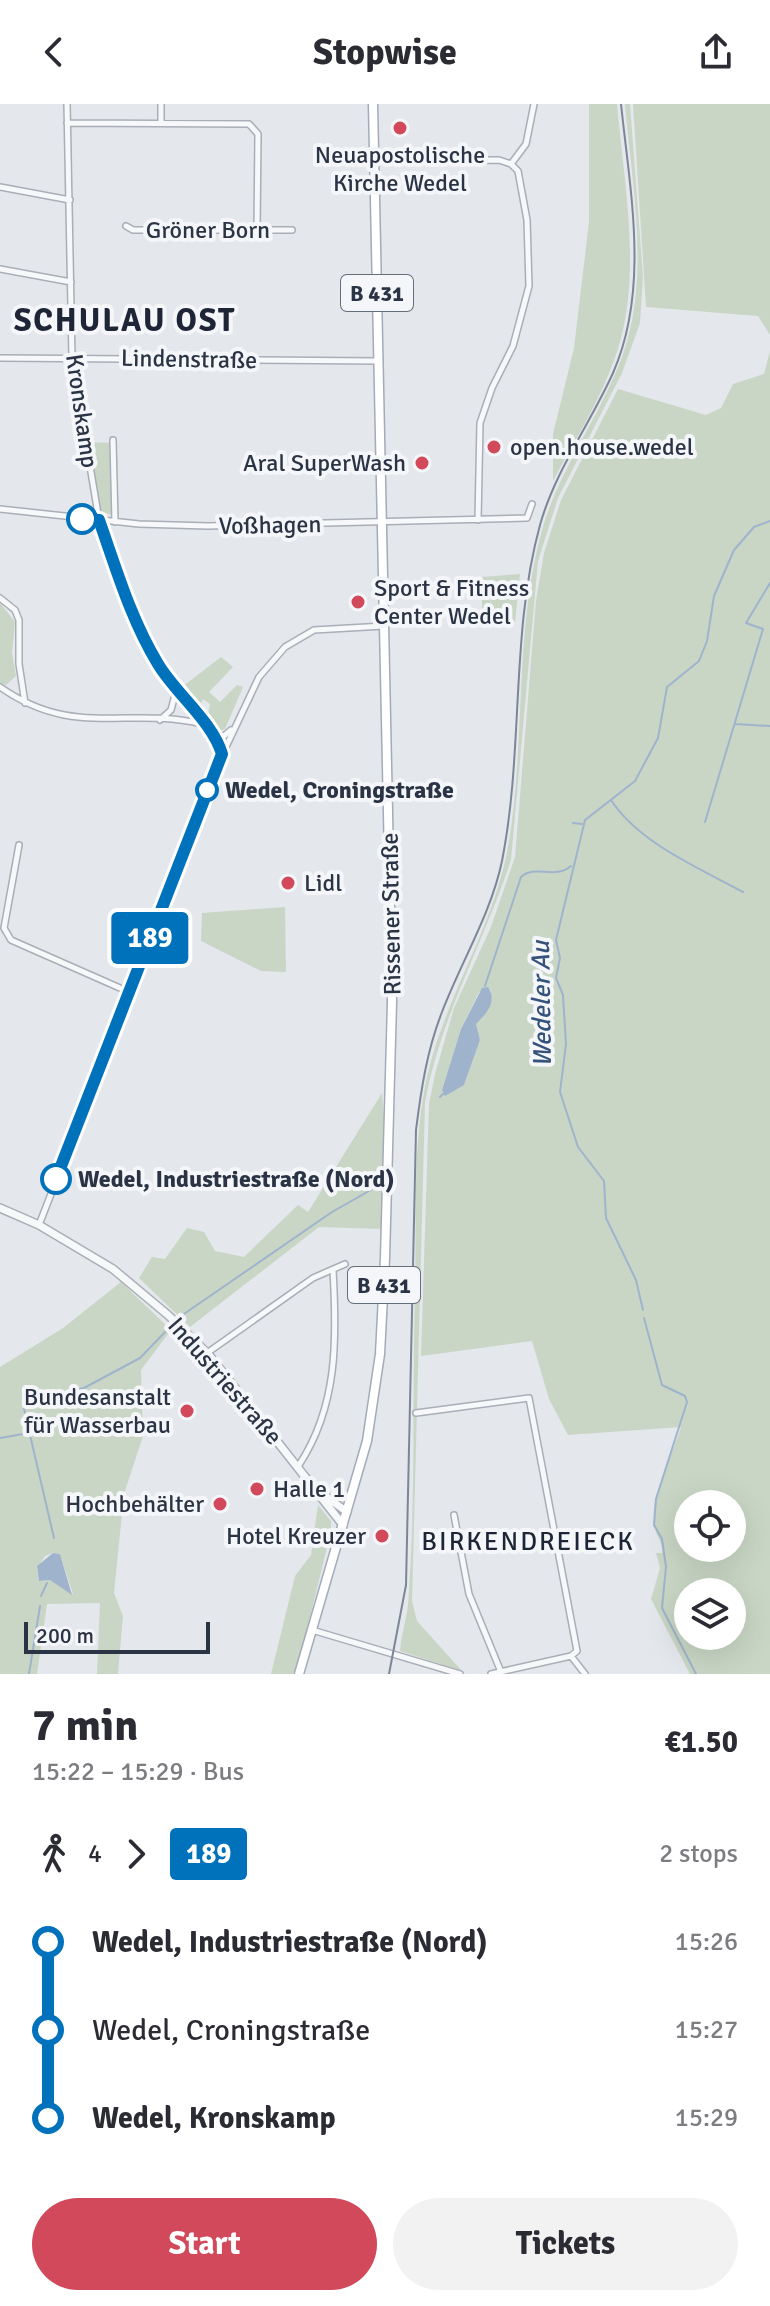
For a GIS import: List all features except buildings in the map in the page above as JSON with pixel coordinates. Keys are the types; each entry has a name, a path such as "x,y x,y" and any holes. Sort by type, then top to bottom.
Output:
{"main road":[{"name":"Rissener Straße","path":"343,1527 367,1441 378,1367 392,1104 373,104"},
{"name":"B 431","path":"299,1674 343,1527"}],"street":[{"name":"Kronskamp","path":"67,104 72,358 99,520 139,628 176,690 212,735 222,754"},
{"path":"161,104 161,122"},
{"path":"511,164 526,144 534,104"},
{"path":"67,123 242,122 254,128 258,134 257,230"},
{"path":"374,161 499,160 511,164 518,171 525,209 529,286 513,346 492,388 480,423 478,520"},
{"path":"0,187 70,200"},
{"name":"Gröner Born","path":"126,226 133,230 292,230"},
{"path":"0,269 71,282"},
{"name":"Lindenstraße","path":"0,358 378,361"},
{"name":"Kronskamp","path":"113,440 115,522"},
{"name":"Voßhagen","path":"0,509 115,522 206,526 527,518 532,504"},
{"path":"0,598 15,610 19,620 19,664 25,703"},
{"path":"39,1225 222,754 270,661 298,637 329,626 384,626"},
{"path":"0,687 25,703 72,718 202,724"},
{"path":"160,720 171,710 176,690"},
{"path":"212,735 224,736 232,730"},
{"path":"19,845 4,928 11,940 129,992"},
{"name":"Industriestraße","path":"0,1208 39,1225 126,1277 207,1353 299,1465 343,1527"},
{"path":"207,1353 313,1278 345,1264"},
{"path":"299,1465 315,1440 330,1391 334,1341 333,1270"},
{"path":"416,1413 529,1398 577,1651 571,1656 491,1674"},
{"name":"Industriestraße","path":"318,1491 347,1512"},
{"path":"454,1515 469,1594 501,1672"},
{"path":"312,1630 460,1674"},
{"path":"571,1656 585,1674"}],"green space":[{"path":"589,104 617,104 627,198 629,294 624,325 610,371 553,481 553,434 574,348 589,222"},
{"path":"625,104 630,104 643,277 640,323 622,373 558,498 538,561 511,860 441,1040 425,1103 412,1601 417,1621 462,1671 400,1651 408,1605 412,1527 418,1138 433,1056 491,908 508,847 517,770 527,614 540,538 556,491 613,380 631,327 638,264"},
{"path":"633,104 770,104 770,335 758,316 646,307"},
{"path":"770,351 770,1674 690,1674 678,1650 746,1650 746,1578 674,1578 674,1643 651,1599 660,1568 656,1553 662,1553 654,1524 656,1500 681,1427 568,1435 549,1399 532,1341 421,1356 429,1104 454,1008 491,927 515,857 536,601 544,553 561,500 618,389 706,415 721,408 733,384 764,374","holes":["490,989 492,1000 475,1024 480,1040 464,1085 442,1090 461,1029 479,992"]},
{"path":"89,442 111,443 114,516 101,511"},
{"path":"520,574 515,622 482,624 482,577"},
{"path":"0,603 15,622 12,653 16,676 6,685 0,683"},
{"path":"221,657 233,667 209,692 220,702 237,685 243,687 225,729 217,732 207,722 212,717 208,715 210,704 203,699 199,708 182,687"},
{"path":"285,907 286,972 261,971 201,941 202,913"},
{"path":"382,1093 381,1229 319,1227 190,1327 139,1278 152,1257 165,1259 187,1228 204,1232 215,1251 244,1257 298,1205 308,1212"},
{"path":"121,1282 171,1330 141,1370 143,1436 124,1494 114,1593 123,1616 118,1674 97,1674 100,1603 47,1604 37,1674 0,1674 0,1367 63,1328","holes":["60,1554 73,1594 50,1580 39,1581 37,1568 45,1556"]},
{"path":"318,1505 331,1521 331,1531 298,1666 293,1674 271,1674 295,1576 311,1555"}],"water":[{"path":"488,987 491,1003 476,1024 480,1040 464,1085 445,1096 442,1090 461,1029 482,988"},
{"path":"53,1553 60,1554 72,1595 50,1580 39,1581 37,1566"}],"waterway":[{"name":"Wedeler Au","path":"643,1310 636,1280 606,1218 604,1181 578,1147 560,1092 566,1044 563,995 556,978 560,958 556,940 585,820 635,781 658,738 667,687 699,661 707,641 714,596 734,550 754,527 770,521"},
{"path":"705,822 763,629 746,623 770,583"},
{"path":"735,724 770,726"},
{"path":"611,800 653,842 743,892"},
{"name":"Wedeler Au","path":"573,823 582,824"},
{"path":"485,986 521,877 532,872 558,872 571,866"},
{"path":"440,1097 443,1094"},
{"path":"181,1316 332,1212 376,1187"},
{"name":"Wedeler Au","path":"644,1318 662,1385 685,1396 687,1402 656,1499 654,1525 662,1539 666,1567 662,1608 696,1674"},
{"path":"0,1438 29,1433 24,1408 33,1399 84,1388 140,1358 169,1328"},
{"path":"30,1435 54,1538"},
{"path":"41,1596 47,1583"},
{"path":"29,1674 40,1606"}],"tram line":[{"path":"389,1674 406,1585 416,1130 420,1100 437,1026 483,919 502,861 513,777 524,608 540,525 564,467 613,373 631,308 634,240 621,104"}],"bus line":[{"name":"189","path":"56,1179 222,754 216,741 158,665 134,615 99,520 82,519"}],"place":[{"name":"Neuapostolische Kirche Wedel","path":"400,128"},
{"name":"open.house.wedel","path":"494,447"},
{"name":"Aral SuperWash","path":"422,463"},
{"name":"Sport & Fitness Center Wedel","path":"358,602"},
{"name":"Wedel, Croningstraße","path":"207,790"},
{"name":"Lidl","path":"288,883"},
{"name":"Wedel, Industriestraße (Nord)","path":"56,1179"},
{"name":"Bundesanstalt für Wasserbau","path":"187,1411"},
{"name":"Halle 1","path":"257,1489"},
{"name":"Hochbehälter","path":"220,1504"},
{"name":"Hotel Kreuzer","path":"382,1536"}],"district":[{"name":"SCHULAU OST","path":"125,320"},
{"name":"BIRKENDREIECK","path":"528,1542"}]}
